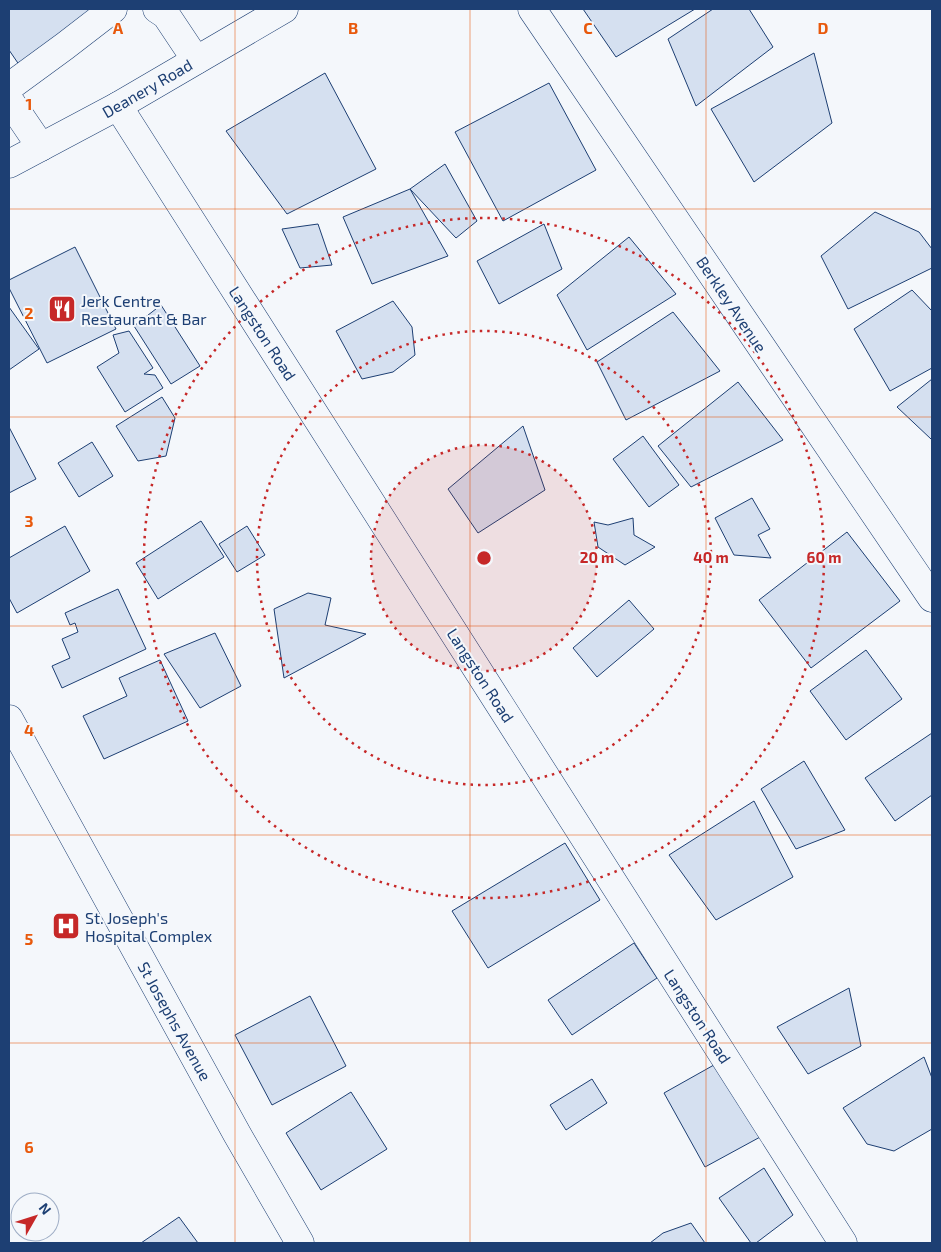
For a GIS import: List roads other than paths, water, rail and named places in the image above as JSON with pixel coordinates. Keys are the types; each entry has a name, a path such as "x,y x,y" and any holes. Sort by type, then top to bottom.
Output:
{"street":[{"path":"9,87 113,9"},
{"name":"Deanery Road","path":"9,164 118,106 284,9"},
{"name":"Berkley Avenue","path":"532,9 932,598"},
{"path":"164,11 196,60"},
{"path":"9,100 41,147"},
{"name":"Langston Road","path":"118,106 843,1243"},
{"name":"St Josephs Avenue","path":"9,719 237,1134 300,1243"}],"place":[{"name":"Jerk Centre Restaurant & Bar","path":"62,309"},
{"name":"St. Joseph's Hospital Complex","path":"66,926"}]}
